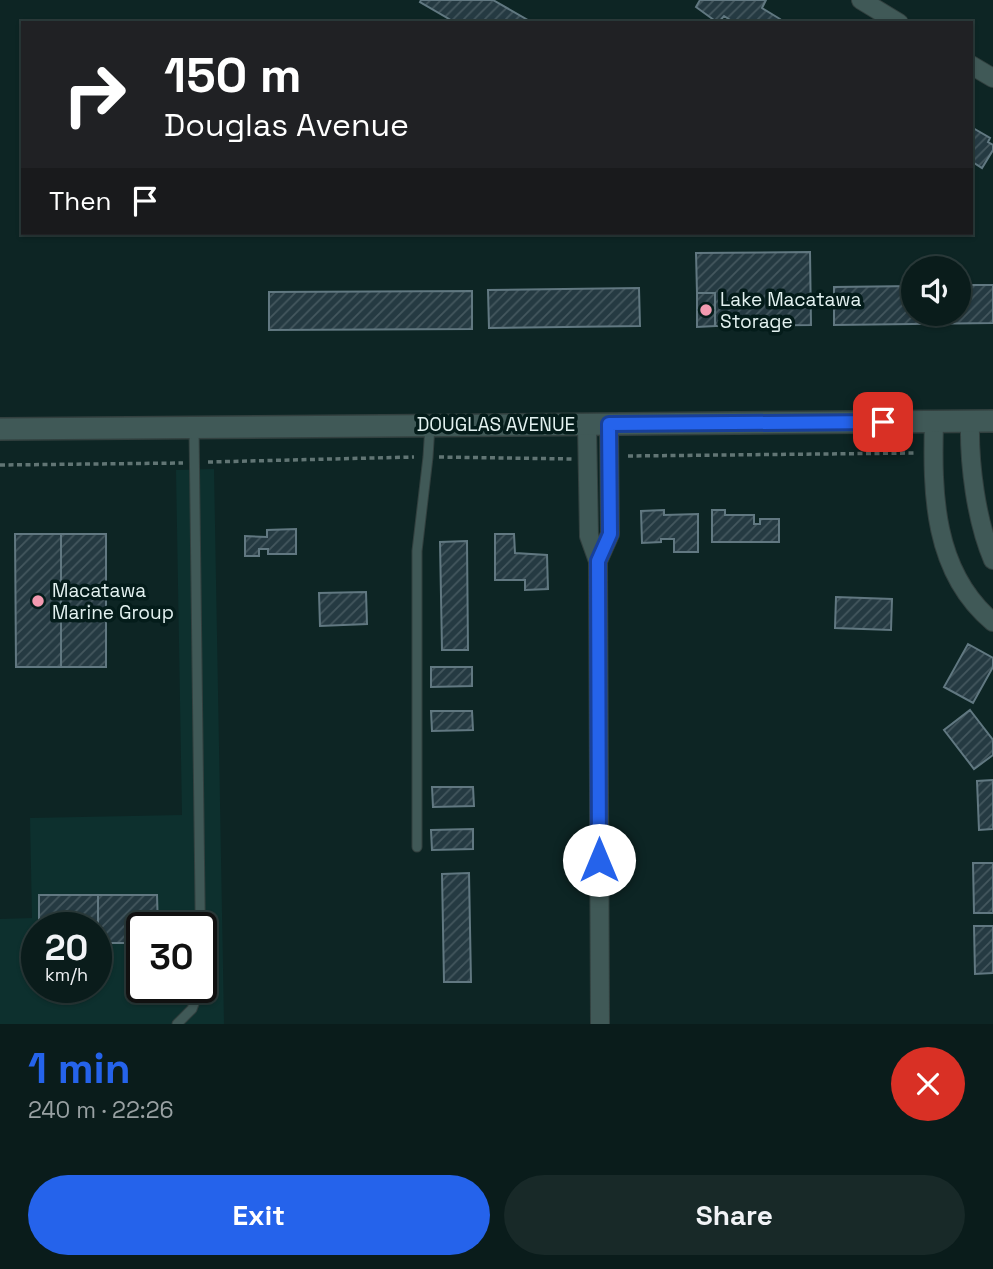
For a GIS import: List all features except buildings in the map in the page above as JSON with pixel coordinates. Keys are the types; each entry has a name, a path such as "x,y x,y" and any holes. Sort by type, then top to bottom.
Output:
{"street":[{"path":"860,0 896,21"},
{"path":"973,66 993,78"},
{"path":"970,421 970,452 979,508 993,560"},
{"name":"DOUGLAS AVENUE","path":"0,429 993,421"},
{"path":"934,422 939,529 947,560 964,588 984,614 993,621"},
{"path":"587,424 589,536 598,561 600,1024"},
{"path":"598,561 610,534 609,424"}],"lane":[{"path":"417,847 417,551 430,424"},
{"path":"194,426 200,912"},
{"path":"177,1024 192,1009 194,1003"}],"path":[{"path":"609,459 634,455 934,452"},
{"path":"0,466 428,457 587,459"}],"shaded area":[{"path":"214,469 224,1024 0,1024 0,919 21,918 21,1003 112,1003 112,912 32,912 30,818 182,815 176,470"}],"place":[{"name":"Lake Macatawa Storage","path":"706,310"},
{"name":"Macatawa Marine Group","path":"38,601"}],"route":[{"path":"599,860 598,561 610,534 609,424 883,422"}]}
